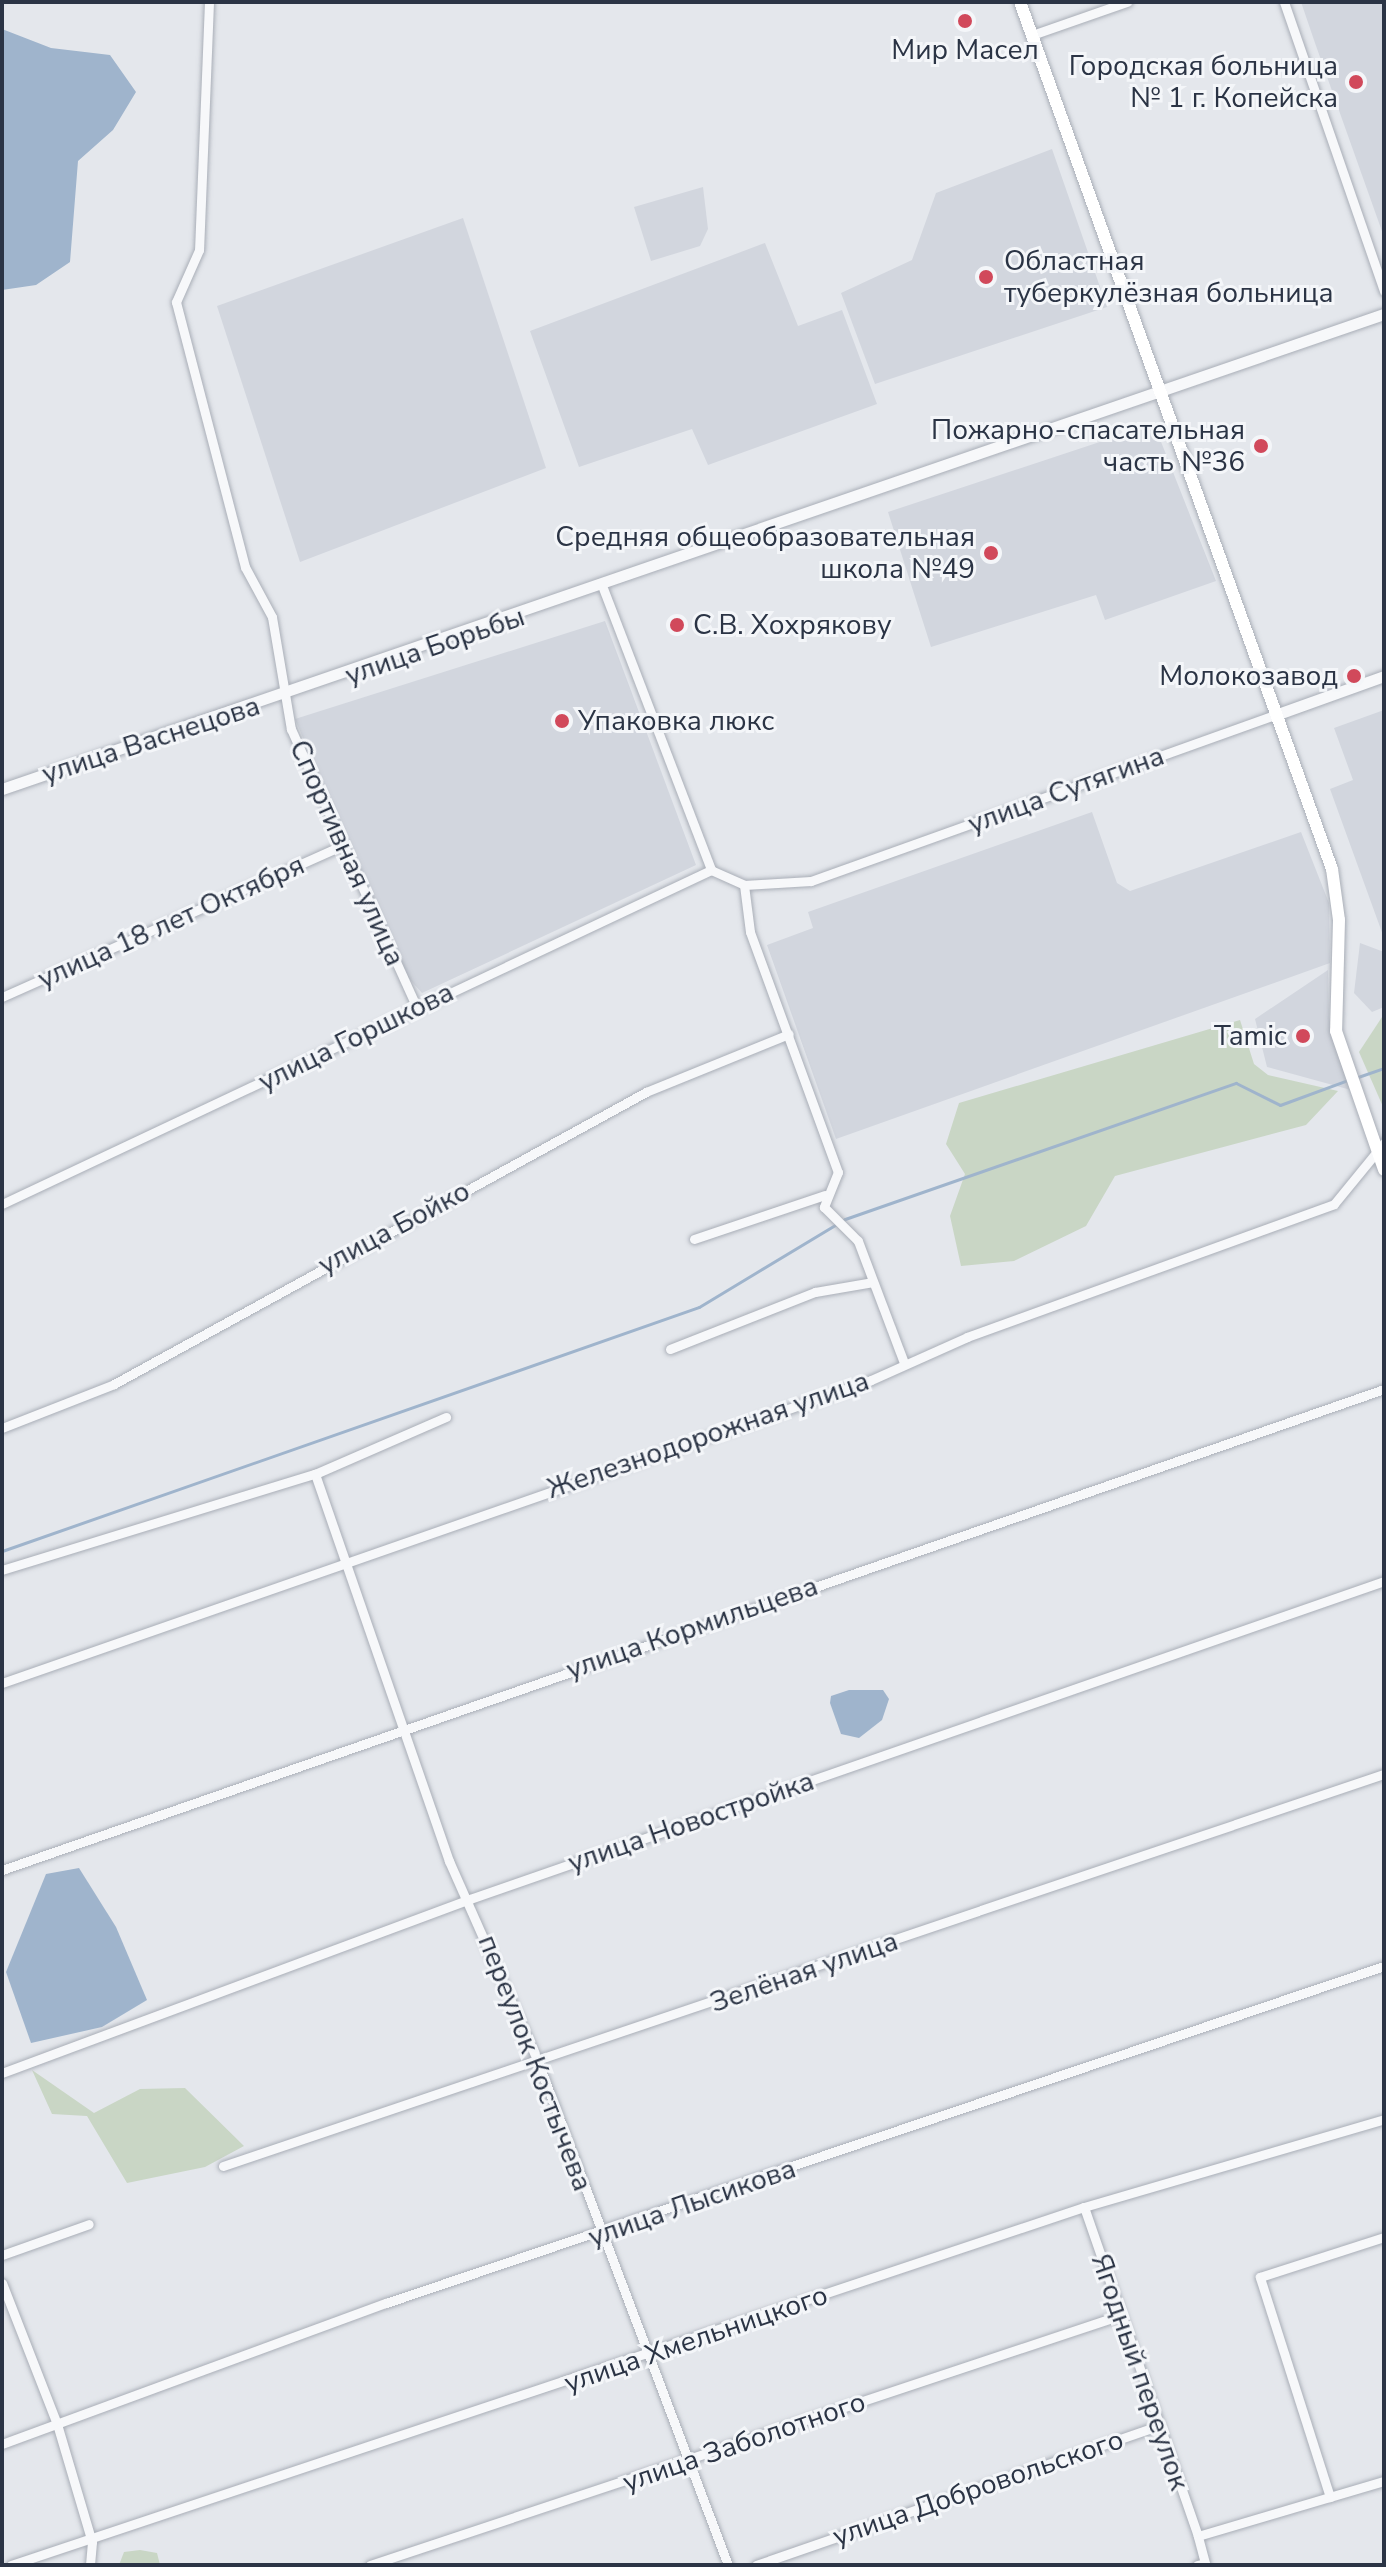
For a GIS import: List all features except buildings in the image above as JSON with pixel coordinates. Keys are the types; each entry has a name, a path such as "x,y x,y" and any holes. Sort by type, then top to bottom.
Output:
{"main road":[{"path":"1020,2 1157,394 1278,714 1332,869 1339,920 1336,1031 1380,1145 1384,1170"}],"street":[{"name":"Спортивная улица","path":"209,2 199,250 176,302 245,567 272,617 296,693 291,729 339,847 417,1008"},
{"path":"1032,35 1127,2"},
{"path":"1284,2 1384,291"},
{"name":"улица Борьбы","path":"296,693 1384,314"},
{"path":"603,588 711,870 744,885 750,932 838,1172 825,1195 824,1207 858,1241 904,1363"},
{"name":"улица Сутягина","path":"744,885 811,881 1384,676"},
{"name":"улица Васнецова","path":"2,789 296,693"},
{"name":"улица 18 лет Октября","path":"2,997 339,847"},
{"name":"улица Горшкова","path":"2,1204 711,870"},
{"name":"улица Бойко","path":"2,1428 114,1384 646,1092 789,1034"},
{"name":"Железнодорожная улица","path":"2,1683 904,1363 1334,1204 1380,1145"},
{"path":"694,1239 825,1195"},
{"path":"670,1349 815,1292 873,1282"},
{"name":"улица Кормильцева","path":"2,1870 1384,1389"},
{"path":"2,1570 315,1474 446,1417"},
{"name":"переулок Костычева","path":"315,1474 401,1730 538,2062 728,2565"},
{"name":"улица Новостройка","path":"2,2073 470,1899 1384,1581"},
{"name":"Зелёная улица","path":"223,2166 1384,1774"},
{"name":"улица Лысикова","path":"2,2444 386,2303 601,2234 1384,1966"},
{"name":"улица Хмельницкого","path":"11,2565 92,2542 1084,2207 1384,2119"},
{"name":"Ягодный переулок","path":"1084,2207 1155,2427 1198,2536 1203,2564"},
{"path":"2,2255 89,2224"},
{"path":"1330,2497 1260,2277 1384,2238"},
{"path":"2,2283 57,2424 92,2542 90,2565"},
{"name":"улица Заболотного","path":"370,2565 1118,2316"},
{"name":"улица Добровольского","path":"756,2565 1155,2427"},
{"path":"1198,2536 1384,2481"}],"shaded area":[{"name":"Городская больница № 1 г. Копейска","path":"1301,2 1384,2 1384,237 1315,43"},
{"name":"Областная туберкулёзная больница","path":"1052,149 1107,307 875,384 841,293 912,260 936,193"},
{"path":"703,187 708,229 700,246 651,261 634,207"},
{"path":"463,218 546,468 300,562 217,306"},
{"path":"765,243 798,326 842,310 877,404 708,465 692,429 579,467 530,331"},
{"path":"1154,424 1216,581 1105,620 1096,595 931,647 888,512"},
{"path":"605,621 696,865 422,993 403,972 295,719"},
{"path":"1384,710 1384,938 1330,789 1353,780 1334,728"},
{"path":"1092,812 1117,883 1130,891 1301,832 1329,903 1330,963 836,1139 767,945 813,928 808,912"},
{"path":"1360,943 1384,952 1384,1007 1372,1012 1354,993"},
{"path":"1328,970 1329,1018 1351,1090 1267,1067 1255,1019"}],"green space":[{"path":"1384,1014 1384,1109 1359,1052"},
{"path":"1240,1020 1254,1064 1268,1075 1338,1091 1306,1125 1115,1176 1086,1226 1014,1261 961,1266 950,1216 965,1174 946,1144 959,1103"},
{"path":"32,2070 94,2113 140,2089 185,2088 244,2146 205,2167 127,2183 87,2116 52,2114"},
{"path":"140,2550 157,2553 160,2565 119,2565 124,2552"}],"water":[{"path":"2,29 51,48 110,55 136,92 113,130 78,161 70,262 36,285 2,290"},
{"path":"849,1690 883,1690 889,1699 882,1720 859,1738 841,1734 830,1703 831,1696"},
{"path":"79,1868 116,1927 147,2000 102,2027 31,2043 6,1972 46,1874"}],"waterway":[{"path":"1355,1078 1384,1068"},
{"path":"2,1551 699,1307 845,1219 1236,1083 1280,1105 1348,1080"}],"place":[{"name":"Мир Масел","path":"965,21"},
{"name":"Городская больница № 1 г. Копейска","path":"1356,82"},
{"name":"Областная туберкулёзная больница","path":"986,277"},
{"name":"Пожарно-спасательная часть №36","path":"1261,446"},
{"name":"Средняя общеобразовательная школа №49","path":"991,553"},
{"name":"С.В. Хохрякову","path":"677,625"},
{"name":"Молокозавод","path":"1354,676"},
{"name":"Упаковка люкс","path":"562,721"},
{"name":"Tamic","path":"1303,1036"}]}
